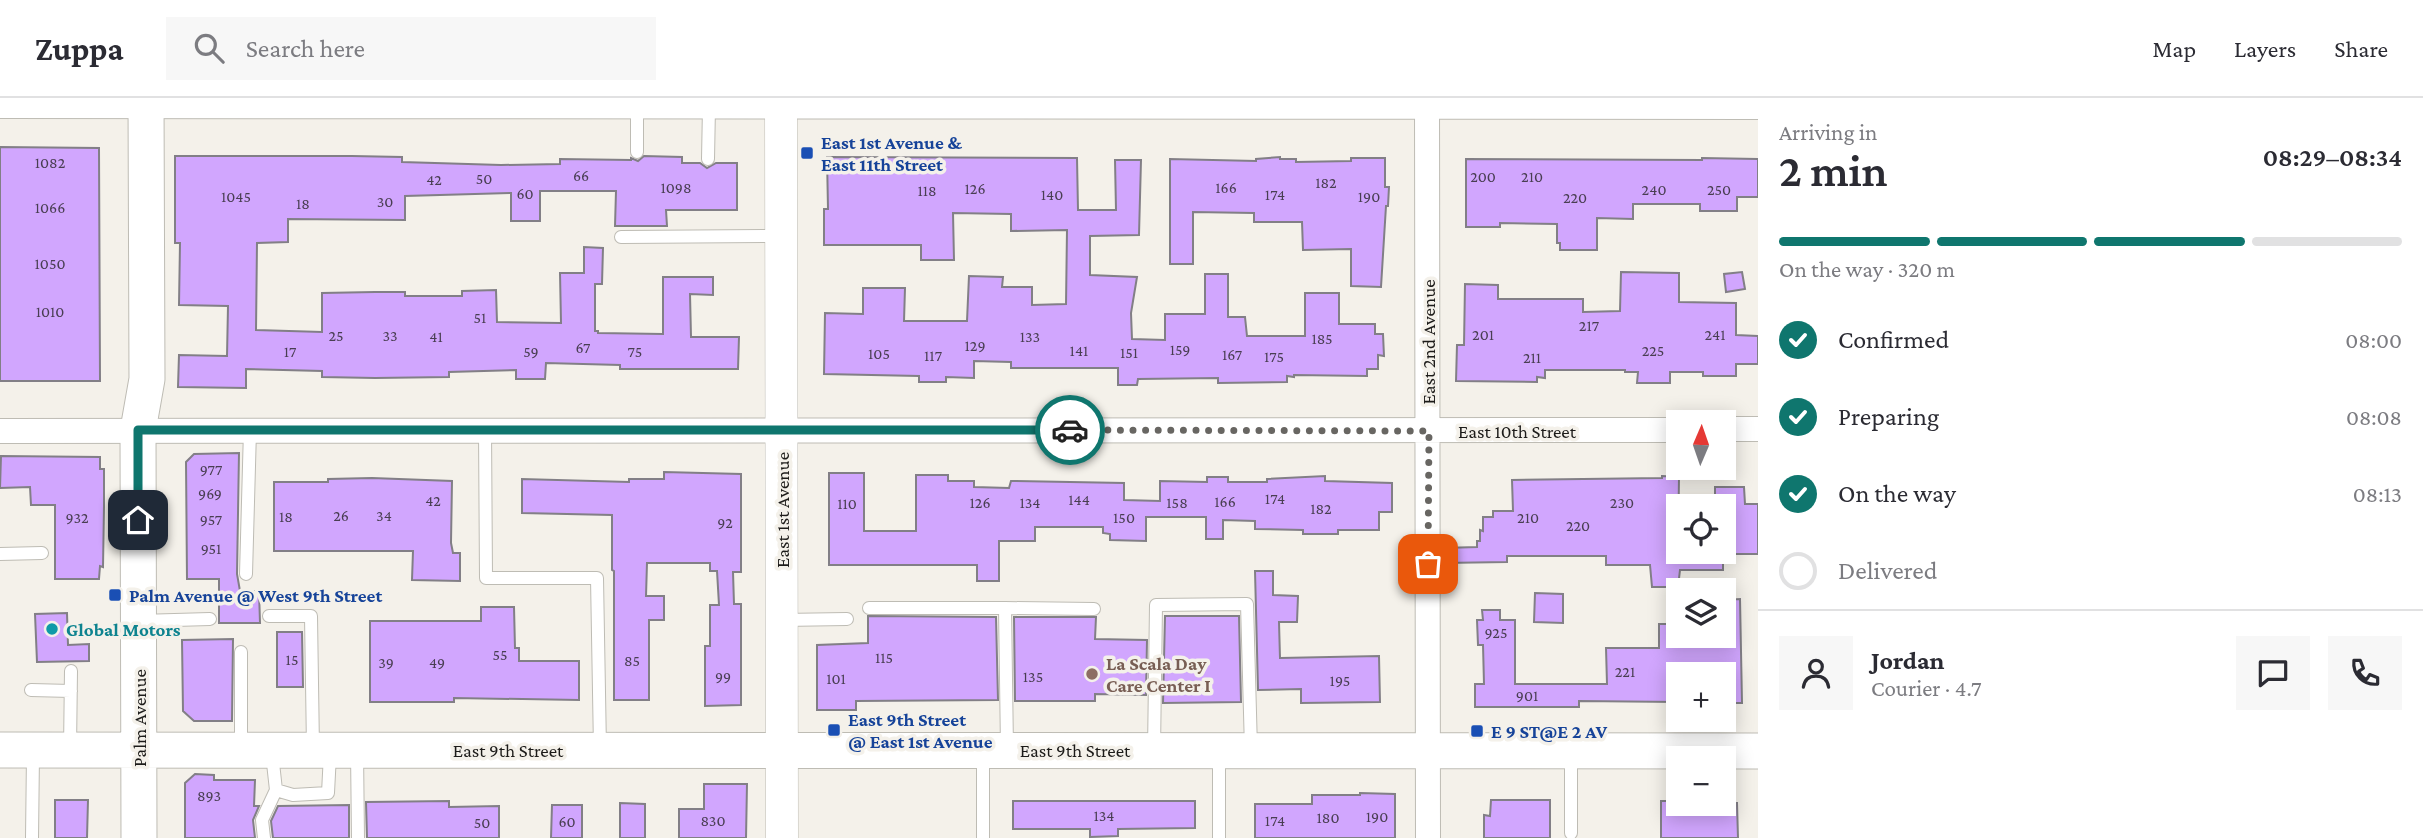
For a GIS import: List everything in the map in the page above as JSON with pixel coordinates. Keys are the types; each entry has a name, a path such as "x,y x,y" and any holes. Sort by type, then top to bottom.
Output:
{"main road":[{"name":"Palm Avenue","path":"136,102 147,379 138,430 139,838"},
{"name":"East 9th Street","path":"17,750 1758,751"}],"street":[{"path":"0,106 44,102 568,102 637,107 781,103 1427,103 1758,107"},
{"name":"East 1st Avenue","path":"781,103 782,838"},
{"name":"East 2nd Avenue","path":"1427,103 1428,838"},
{"path":"1736,429 1758,429"},
{"name":"East 10th Street","path":"0,431 1666,430"}],"lane":[{"path":"637,107 637,152"},
{"path":"708,159 709,107"},
{"path":"621,237 782,236"},
{"path":"485,429 486,578 597,578 600,750"},
{"path":"246,574 250,430"},
{"path":"0,554 41,553"},
{"path":"1154,750 1156,605 1247,604 1235,750 1219,838"},
{"path":"869,608 1094,609"},
{"path":"983,838 995,750 1005,608"},
{"path":"270,616 311,617 333,750 358,838"},
{"path":"139,621 210,619"},
{"path":"781,620 847,619"},
{"path":"241,652 256,750 276,790 293,795 328,793 333,750"},
{"path":"70,750 71,671"},
{"path":"31,690 71,691"},
{"path":"17,750 32,838"},
{"path":"1571,750 1571,833"},
{"path":"264,838 262,820 276,790"}],"building":[{"path":"0,147 99,148 100,381 0,381"},
{"path":"175,156 402,157 402,162 501,165 560,164 560,159 631,158 638,161 644,156 682,157 682,163 700,163 707,168 716,163 737,163 737,210 666,210 667,226 615,226 616,191 540,191 540,221 511,221 511,193 405,196 405,220 288,219 288,242 257,243 256,330 322,332 322,293 405,292 405,296 462,296 462,291 496,290 497,322 561,323 560,273 584,273 584,247 603,248 602,284 595,284 595,331 663,334 663,277 713,277 713,295 690,294 691,337 739,337 738,369 620,369 620,365 546,363 545,379 516,379 516,370 449,372 449,377 375,378 322,377 322,371 246,369 246,388 178,387 179,355 227,356 228,306 179,305 180,243 175,243"},
{"path":"827,157 1077,158 1078,210 1116,210 1115,160 1141,160 1139,235 1090,236 1090,275 1137,277 1131,313 1132,339 1165,340 1165,314 1205,314 1205,274 1228,274 1228,317 1245,317 1247,336 1305,336 1305,293 1339,293 1339,324 1375,324 1375,334 1383,334 1384,356 1378,355 1378,369 1367,369 1367,376 1294,375 1287,376 1287,382 1218,383 1218,378 1138,379 1137,385 1118,385 1118,368 1011,368 1011,362 974,361 974,378 946,377 946,382 919,382 919,376 824,374 825,313 863,314 863,288 905,288 904,321 967,321 969,276 1003,277 1002,287 1032,287 1032,305 1066,304 1067,230 1011,231 1011,214 953,213 954,260 921,260 921,245 824,245 824,209 828,209"},
{"path":"1280,157 1296,159 1296,162 1385,158 1385,187 1389,187 1381,287 1351,286 1351,249 1303,250 1302,222 1254,222 1254,213 1193,212 1193,264 1170,264 1170,159 1256,161"},
{"path":"1466,159 1758,159 1758,197 1737,197 1737,211 1700,211 1700,204 1633,204 1633,219 1597,218 1597,250 1560,250 1560,243 1557,243 1557,224 1500,223 1500,227 1466,227"},
{"path":"1621,272 1679,273 1679,302 1736,303 1736,335 1758,336 1758,364 1736,364 1736,376 1670,372 1670,383 1637,383 1638,372 1625,370 1545,370 1545,378 1537,377 1537,382 1456,381 1457,345 1464,345 1465,284 1498,285 1498,299 1583,299 1583,312 1620,311"},
{"path":"1742,272 1745,289 1726,292 1724,274"},
{"path":"239,453 237,574 240,591 259,591 260,623 219,623 219,579 187,579 186,462 194,454"},
{"path":"1,456 100,457 100,469 104,469 104,507 103,567 100,566 99,579 55,579 55,505 31,505 30,487 0,488"},
{"path":"664,472 741,474 741,572 733,572 734,604 741,604 741,705 705,706 705,646 710,646 710,605 719,605 717,571 710,571 710,563 647,563 646,596 664,596 664,620 649,620 649,700 614,700 612,515 522,513 522,479 629,482 629,479 664,479"},
{"path":"829,473 864,473 864,531 916,531 916,475 948,475 948,481 974,481 974,487 1009,488 1011,481 1124,483 1124,500 1160,501 1160,481 1207,482 1207,477 1228,477 1228,482 1267,482 1267,479 1325,476 1325,481 1392,483 1392,512 1379,512 1379,530 1338,530 1338,534 1303,534 1303,530 1255,529 1255,521 1223,520 1223,539 1206,539 1206,517 1146,517 1146,541 1110,540 1110,534 1103,533 1103,527 1035,527 1035,541 999,541 999,581 977,581 977,565 829,565"},
{"path":"1666,476 1666,480 1679,480 1679,494 1666,494 1666,564 1723,564 1723,570 1680,570 1679,578 1666,578 1666,587 1652,587 1650,565 1606,565 1606,556 1507,556 1507,562 1443,563 1443,548 1477,547 1480,530 1483,531 1483,517 1493,517 1493,511 1513,511 1512,480"},
{"path":"328,479 452,481 451,543 453,553 460,553 460,581 412,580 413,551 274,551 274,482 328,482"},
{"path":"1715,487 1744,487 1745,504 1758,504 1758,554 1736,554 1736,494 1715,494"},
{"path":"1255,571 1273,571 1273,595 1298,596 1297,622 1279,622 1280,658 1379,656 1380,702 1301,703 1301,689 1258,690"},
{"path":"1535,593 1563,594 1563,623 1534,622"},
{"path":"1736,599 1740,599 1742,703 1736,703 1736,662 1666,662 1666,702 1579,701 1579,707 1475,707 1475,684 1484,684 1483,645 1478,645 1477,620 1483,620 1482,610 1500,610 1500,620 1515,620 1515,684 1607,684 1606,648 1659,648 1659,624 1666,624 1666,648 1736,648"},
{"path":"481,607 514,607 515,648 519,648 519,661 579,661 579,700 454,698 454,702 370,702 370,621 481,621"},
{"name":"Global Motors","path":"67,613 68,645 89,644 89,661 37,662 35,614"},
{"path":"868,616 996,617 998,700 856,701 856,710 817,710 817,645 868,643"},
{"path":"1165,616 1239,616 1241,702 1163,703"},
{"path":"1014,617 1096,617 1095,639 1147,640 1146,695 1095,694 1095,701 1015,701"},
{"path":"277,632 302,632 303,687 277,687"},
{"path":"233,639 232,721 194,721 183,711 182,640"},
{"path":"195,774 214,775 214,780 255,780 254,806 259,806 253,820 255,838 185,838 185,783"},
{"path":"704,784 747,784 746,838 679,838 679,809 704,809"},
{"path":"1395,794 1395,838 1255,838 1255,804 1312,804 1312,795"},
{"path":"55,800 88,800 87,838 55,838"},
{"path":"1491,800 1550,800 1550,838 1484,838 1484,815 1490,816"},
{"path":"449,801 449,807 499,806 499,838 367,838 366,802"},
{"path":"1013,801 1195,801 1195,828 1118,829 1118,836 1090,837 1090,829 1013,829"},
{"path":"1661,801 1666,801 1666,816 1736,816 1737,803 1738,838 1661,838"},
{"path":"620,803 645,804 645,838 620,838"},
{"path":"349,805 349,838 273,838 271,821 278,806"},
{"path":"552,805 582,805 582,838 551,838"}],"way so far":[{"path":"1070,430 1429,431 1428,564"}],"place":[{"name":"East 1st Avenue & East 11th Street","path":"807,153"},
{"name":"Palm Avenue @ West 9th Street","path":"115,595"},
{"name":"Global Motors","path":"52,629"},
{"name":"La Scala Day Care Center I","path":"1092,674"},
{"name":"East 9th Street @ East 1st Avenue","path":"834,730"},
{"name":"E 9 ST@E 2 AV","path":"1477,731"}],"route":[{"path":"138,520 138,430 1070,430"}]}
